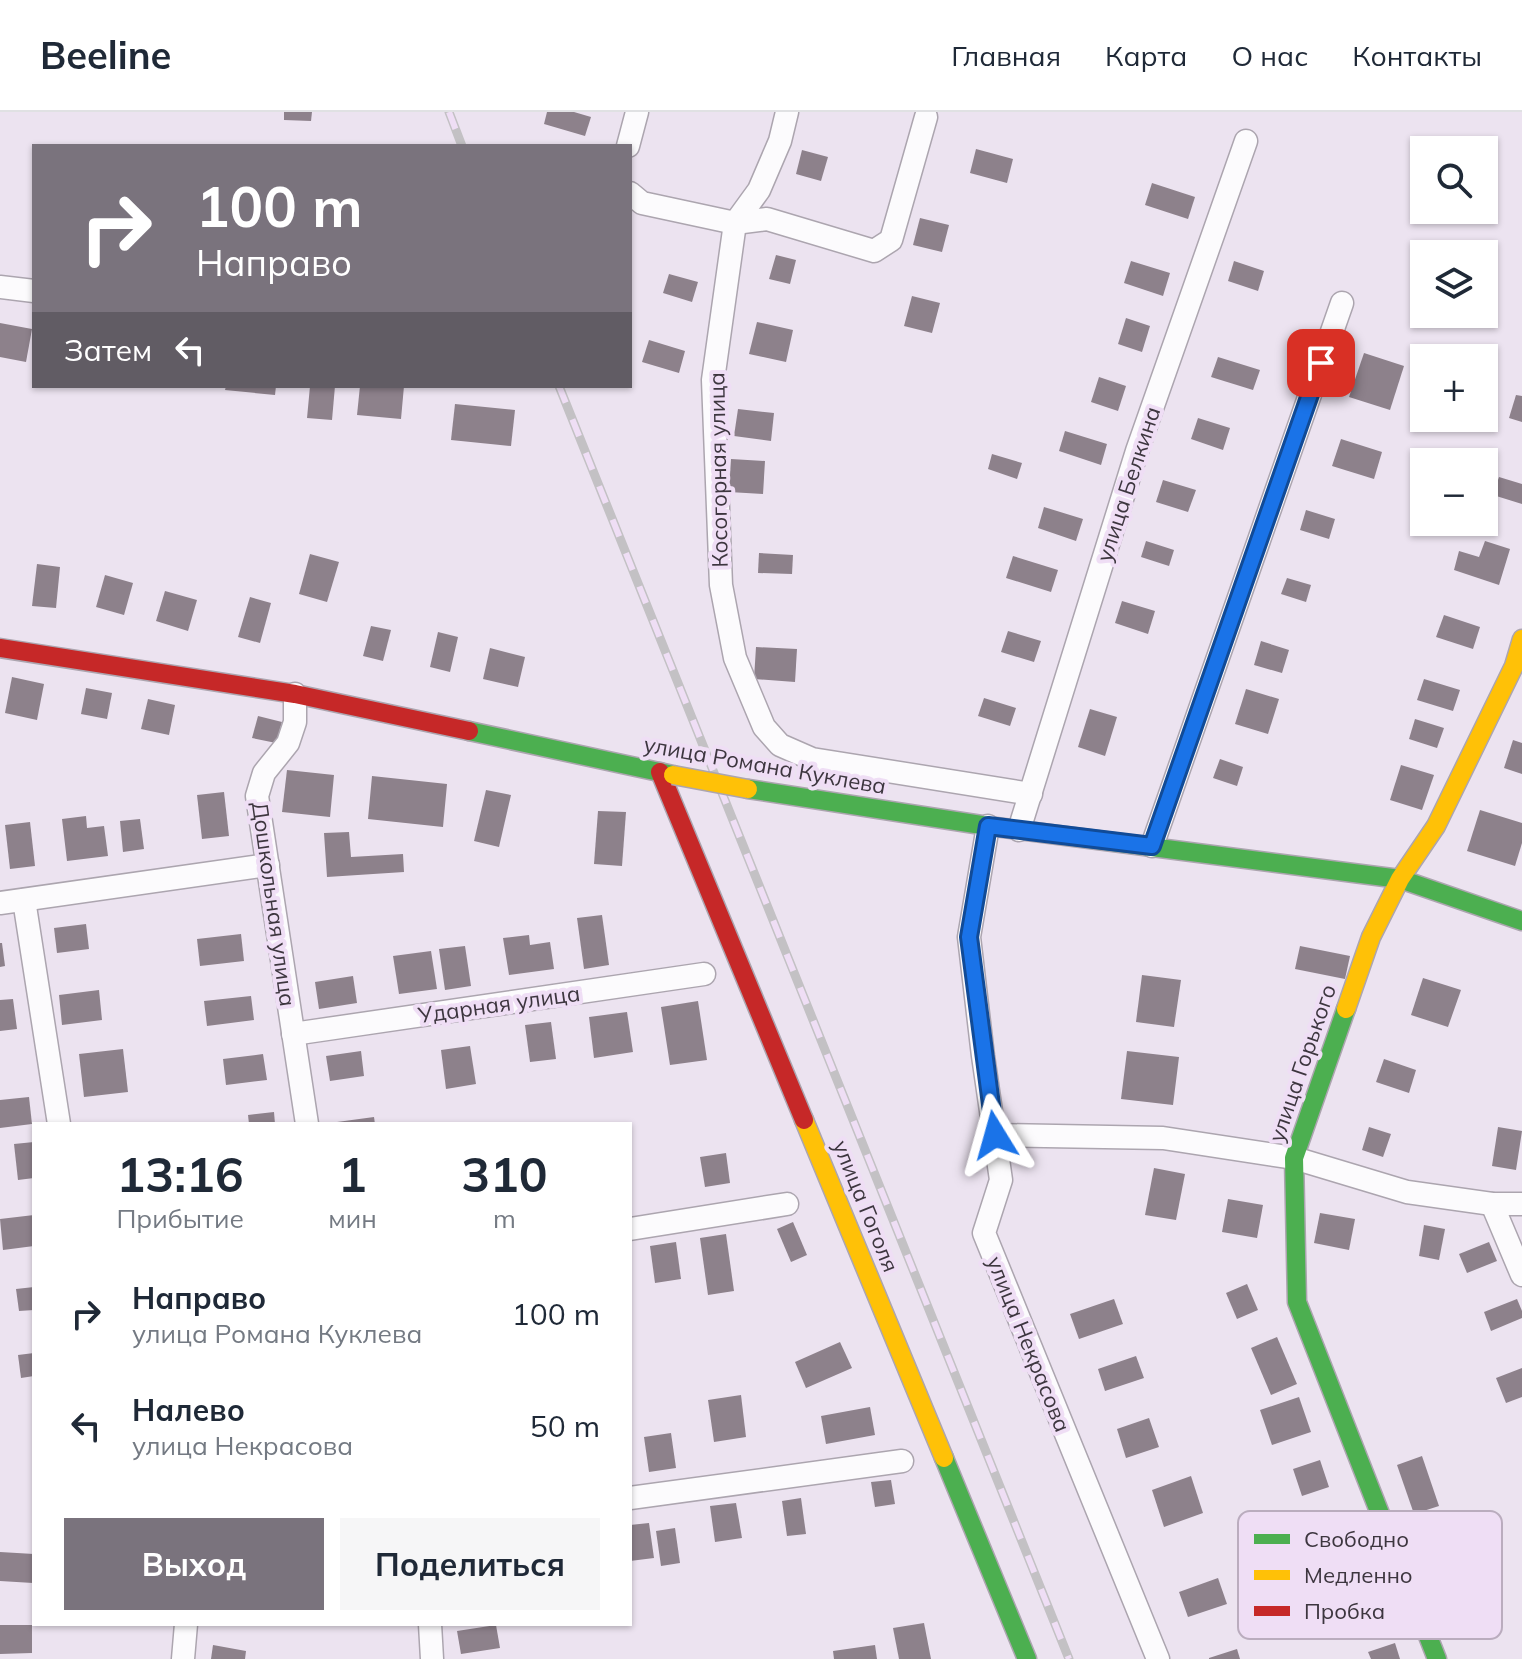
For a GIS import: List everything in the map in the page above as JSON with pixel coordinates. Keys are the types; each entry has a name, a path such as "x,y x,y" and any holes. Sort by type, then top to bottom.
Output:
{"street":[{"path":"629,144 637,112"},
{"name":"Косогорная улица","path":"787,112 780,141 759,190 735,223 713,380 721,585 735,658 764,727 780,745 812,759 1031,794"},
{"path":"632,195 642,203 735,223 767,219 874,251 891,240 926,117"},
{"name":"улица Белкина","path":"1019,830 1137,451 1246,141"},
{"path":"0,287 32,291"},
{"path":"1152,846 1342,303"},
{"name":"улица Горького","path":"1379,1511 1297,1302 1294,1158 1371,937 1400,879 1436,826 1514,666 1522,639"},
{"name":"улица Романа Куклева","path":"0,648 295,694 748,789 988,826 1400,879 1522,921"},
{"name":"Дошкольная улица","path":"295,694 295,722 288,743 264,773 257,796 307,1122"},
{"name":"улица Гоголя","path":"666,773 1027,1659"},
{"name":"улица Некрасова","path":"988,826 969,937 1001,1180 984,1233 1158,1659"},
{"path":"0,903 268,865"},
{"path":"24,900 59,1122"},
{"name":"Ударная улица","path":"293,1034 704,974"},
{"path":"995,1135 1163,1138 1294,1158 1407,1192 1492,1204 1522,1204"},
{"path":"632,1229 787,1204"},
{"path":"1492,1204 1522,1275"},
{"path":"632,1498 902,1461"},
{"path":"183,1659 186,1626"},
{"path":"430,1626 432,1659"},
{"name":"улица Горького","path":"1429,1639 1437,1659"}],"building":[{"path":"284,112 312,112 311,121 284,120"},
{"path":"547,112 574,112 591,117 585,136 544,124"},
{"path":"976,149 1013,159 1007,183 970,173"},
{"path":"802,150 828,157 821,181 796,174"},
{"path":"1152,183 1195,197 1188,219 1145,205"},
{"path":"920,218 949,225 942,252 913,245"},
{"path":"776,255 796,260 790,284 769,279"},
{"path":"1131,261 1170,273 1163,296 1124,283"},
{"path":"1234,261 1264,271 1258,291 1228,281"},
{"path":"669,274 698,282 692,302 663,293"},
{"path":"912,296 940,303 932,333 904,326"},
{"path":"1126,318 1150,326 1142,352 1118,344"},
{"path":"757,322 793,330 786,362 749,354"},
{"path":"0,323 32,329 26,362 0,357"},
{"path":"649,340 685,351 679,373 642,362"},
{"path":"1364,353 1404,366 1390,410 1349,397"},
{"path":"1218,357 1260,370 1253,390 1211,377"},
{"path":"1099,377 1126,386 1118,411 1091,402"},
{"path":"226,388 276,388 275,395"},
{"path":"310,388 335,388 332,420 307,418"},
{"path":"360,388 404,388 401,419 357,415"},
{"path":"1516,395 1522,396 1522,422 1509,418"},
{"path":"455,404 515,410 511,446 451,440"},
{"path":"738,409 774,413 771,441 734,436"},
{"path":"1198,418 1230,428 1223,450 1191,439"},
{"path":"1065,431 1107,444 1101,465 1059,451"},
{"path":"1341,439 1382,452 1374,479 1332,466"},
{"path":"992,454 1022,463 1017,479 988,469"},
{"path":"731,459 765,461 763,494 729,492"},
{"path":"1499,477 1522,484 1522,504 1498,497"},
{"path":"1163,480 1196,490 1188,512 1156,502"},
{"path":"1044,507 1083,519 1076,541 1038,528"},
{"path":"1306,510 1335,519 1329,539 1300,530"},
{"path":"1146,541 1174,550 1169,566 1141,557"},
{"path":"1485,541 1510,549 1499,585 1454,570 1459,551 1479,557"},
{"path":"759,553 793,555 792,574 758,573"},
{"path":"310,554 339,562 327,602 299,594"},
{"path":"1013,556 1058,570 1051,592 1006,578"},
{"path":"37,564 60,567 56,608 32,606"},
{"path":"105,575 133,583 124,615 96,607"},
{"path":"1287,578 1311,585 1306,602 1281,594"},
{"path":"165,591 197,600 188,631 156,621"},
{"path":"250,597 271,603 260,643 238,637"},
{"path":"1122,601 1155,611 1148,634 1115,623"},
{"path":"1444,615 1480,627 1473,649 1436,637"},
{"path":"371,626 391,630 383,661 363,656"},
{"path":"1008,631 1041,641 1034,662 1001,652"},
{"path":"438,632 458,637 450,672 430,667"},
{"path":"1261,641 1289,650 1282,673 1254,665"},
{"path":"756,647 797,649 795,682 754,679"},
{"path":"490,648 525,657 518,687 483,679"},
{"path":"12,677 44,684 37,720 5,713"},
{"path":"1424,679 1460,690 1453,711 1417,700"},
{"path":"86,688 112,693 107,719 81,714"},
{"path":"1246,689 1279,699 1268,734 1235,724"},
{"path":"984,698 1016,708 1010,726 978,716"},
{"path":"148,699 175,705 169,735 141,729"},
{"path":"1090,709 1117,717 1105,756 1078,747"},
{"path":"258,716 282,722 276,743 252,738"},
{"path":"1415,719 1444,728 1437,748 1409,739"},
{"path":"1513,740 1522,743 1522,774 1504,768"},
{"path":"1220,759 1243,767 1237,786 1213,778"},
{"path":"1401,765 1434,775 1422,810 1390,800"},
{"path":"287,770 334,775 330,817 282,812"},
{"path":"372,776 447,784 443,827 368,819"},
{"path":"486,790 511,795 499,847 474,841"},
{"path":"224,792 229,836 202,839 197,795"},
{"path":"1480,810 1522,823 1522,843 1515,866 1467,851"},
{"path":"598,811 626,812 622,866 594,864"},
{"path":"86,816 87,828 104,826 108,856 67,861 62,819"},
{"path":"140,819 144,849 123,852 120,821"},
{"path":"30,822 35,866 10,869 5,825"},
{"path":"349,832 351,857 403,854 404,872 327,877 324,833"},
{"path":"602,915 609,965 584,969 577,918"},
{"path":"86,924 89,949 57,953 54,928"},
{"path":"241,934 244,961 200,966 197,939"},
{"path":"529,935 530,945 550,942 554,969 509,975 503,938"},
{"path":"0,943 5,966 0,967"},
{"path":"465,946 471,986 445,990 439,949"},
{"path":"1300,946 1350,956 1345,979 1295,969"},
{"path":"431,951 437,989 399,994 393,956"},
{"path":"1142,975 1181,980 1174,1027 1136,1022"},
{"path":"353,976 357,1003 319,1009 315,982"},
{"path":"1423,978 1461,990 1448,1027 1411,1015"},
{"path":"99,990 102,1020 62,1025 59,995"},
{"path":"251,996 254,1020 207,1026 204,1001"},
{"path":"13,999 17,1029 0,1031 0,1000"},
{"path":"698,1001 707,1060 670,1065 661,1007"},
{"path":"627,1012 633,1052 594,1058 589,1017"},
{"path":"551,1022 556,1059 530,1062 525,1025"},
{"path":"470,1046 476,1084 446,1089 441,1050"},
{"path":"123,1049 128,1092 84,1097 79,1054"},
{"path":"361,1051 364,1076 330,1081 326,1056"},
{"path":"1127,1051 1179,1057 1173,1105 1121,1099"},
{"path":"263,1054 267,1080 226,1085 223,1059"},
{"path":"1384,1059 1416,1070 1409,1093 1376,1082"},
{"path":"29,1097 32,1124 0,1128 0,1100"},
{"path":"274,1112 275,1122 249,1122 248,1115"},
{"path":"374,1117 375,1122 337,1122"},
{"path":"1369,1127 1391,1134 1383,1157 1362,1150"},
{"path":"1498,1127 1522,1131 1516,1170 1492,1166"},
{"path":"32,1142 32,1178 18,1180 14,1144"},
{"path":"726,1153 730,1183 705,1187 700,1157"},
{"path":"1154,1168 1185,1174 1176,1220 1145,1215"},
{"path":"1228,1199 1263,1205 1257,1238 1222,1232"},
{"path":"1320,1213 1355,1219 1349,1250 1314,1243"},
{"path":"32,1215 32,1246 3,1250 0,1219"},
{"path":"793,1222 807,1255 791,1262 777,1229"},
{"path":"1424,1225 1445,1229 1439,1260 1419,1256"},
{"path":"726,1234 734,1291 708,1295 700,1238"},
{"path":"676,1242 681,1279 655,1283 650,1246"},
{"path":"1489,1242 1497,1261 1467,1273 1459,1254"},
{"path":"1247,1284 1258,1310 1237,1319 1226,1293"},
{"path":"32,1287 32,1310 19,1311 16,1289"},
{"path":"1114,1299 1123,1324 1079,1339 1070,1314"},
{"path":"1517,1299 1522,1318 1491,1331 1484,1312"},
{"path":"1277,1337 1297,1384 1271,1395 1251,1348"},
{"path":"840,1342 852,1368 806,1388 795,1362"},
{"path":"32,1353 32,1376 21,1378 18,1355"},
{"path":"1136,1356 1144,1378 1105,1391 1098,1369"},
{"path":"1522,1368 1522,1397 1506,1403 1496,1378"},
{"path":"741,1395 746,1437 714,1442 708,1400"},
{"path":"1299,1397 1311,1432 1272,1445 1260,1410"},
{"path":"870,1407 875,1435 826,1444 821,1416"},
{"path":"1149,1418 1159,1447 1126,1458 1117,1429"},
{"path":"671,1433 676,1468 649,1472 644,1437"},
{"path":"1422,1456 1439,1506 1413,1511 1397,1465"},
{"path":"1320,1460 1329,1487 1302,1496 1293,1469"},
{"path":"1191,1476 1203,1513 1164,1527 1152,1490"},
{"path":"891,1480 895,1504 875,1507 871,1482"},
{"path":"801,1498 806,1534 787,1536 782,1501"},
{"path":"736,1503 742,1538 715,1542 710,1506"},
{"path":"649,1523 654,1558 632,1561 632,1525"},
{"path":"675,1528 680,1563 661,1566 656,1531"},
{"path":"0,1552 32,1554 32,1583 0,1581"},
{"path":"1218,1578 1227,1604 1188,1617 1179,1592"},
{"path":"924,1623 931,1659 899,1659 893,1628"},
{"path":"0,1625 32,1625 32,1653 0,1654"},
{"path":"496,1626 500,1648 461,1654 457,1631"},
{"path":"1395,1643 1400,1659 1371,1659 1368,1652"},
{"path":"213,1645 246,1651 245,1659 211,1659"},
{"path":"875,1645 877,1659 834,1659 833,1651"},
{"path":"1237,1649 1240,1659 1209,1659 1209,1658"}],"railway":[{"path":"449,112 461,144"},
{"path":"560,388 1069,1659"}],"traffic: fast":[{"path":"469,731 673,775"},
{"path":"748,789 988,826 1400,879 1522,921"},
{"path":"1346,1009 1294,1158 1297,1302 1379,1511"},
{"path":"944,1458 1027,1659"},
{"path":"1429,1639 1437,1659"}],"traffic: slow":[{"path":"1346,1009 1371,937 1400,879 1436,826 1514,666 1522,639"},
{"path":"673,775 748,789"},
{"path":"804,1120 944,1458"}],"traffic: jam":[{"path":"0,648 295,694 469,731"},
{"path":"660,772 804,1120"}],"route":[{"path":"995,1135 969,937 988,826 1152,846 1321,363"}]}
